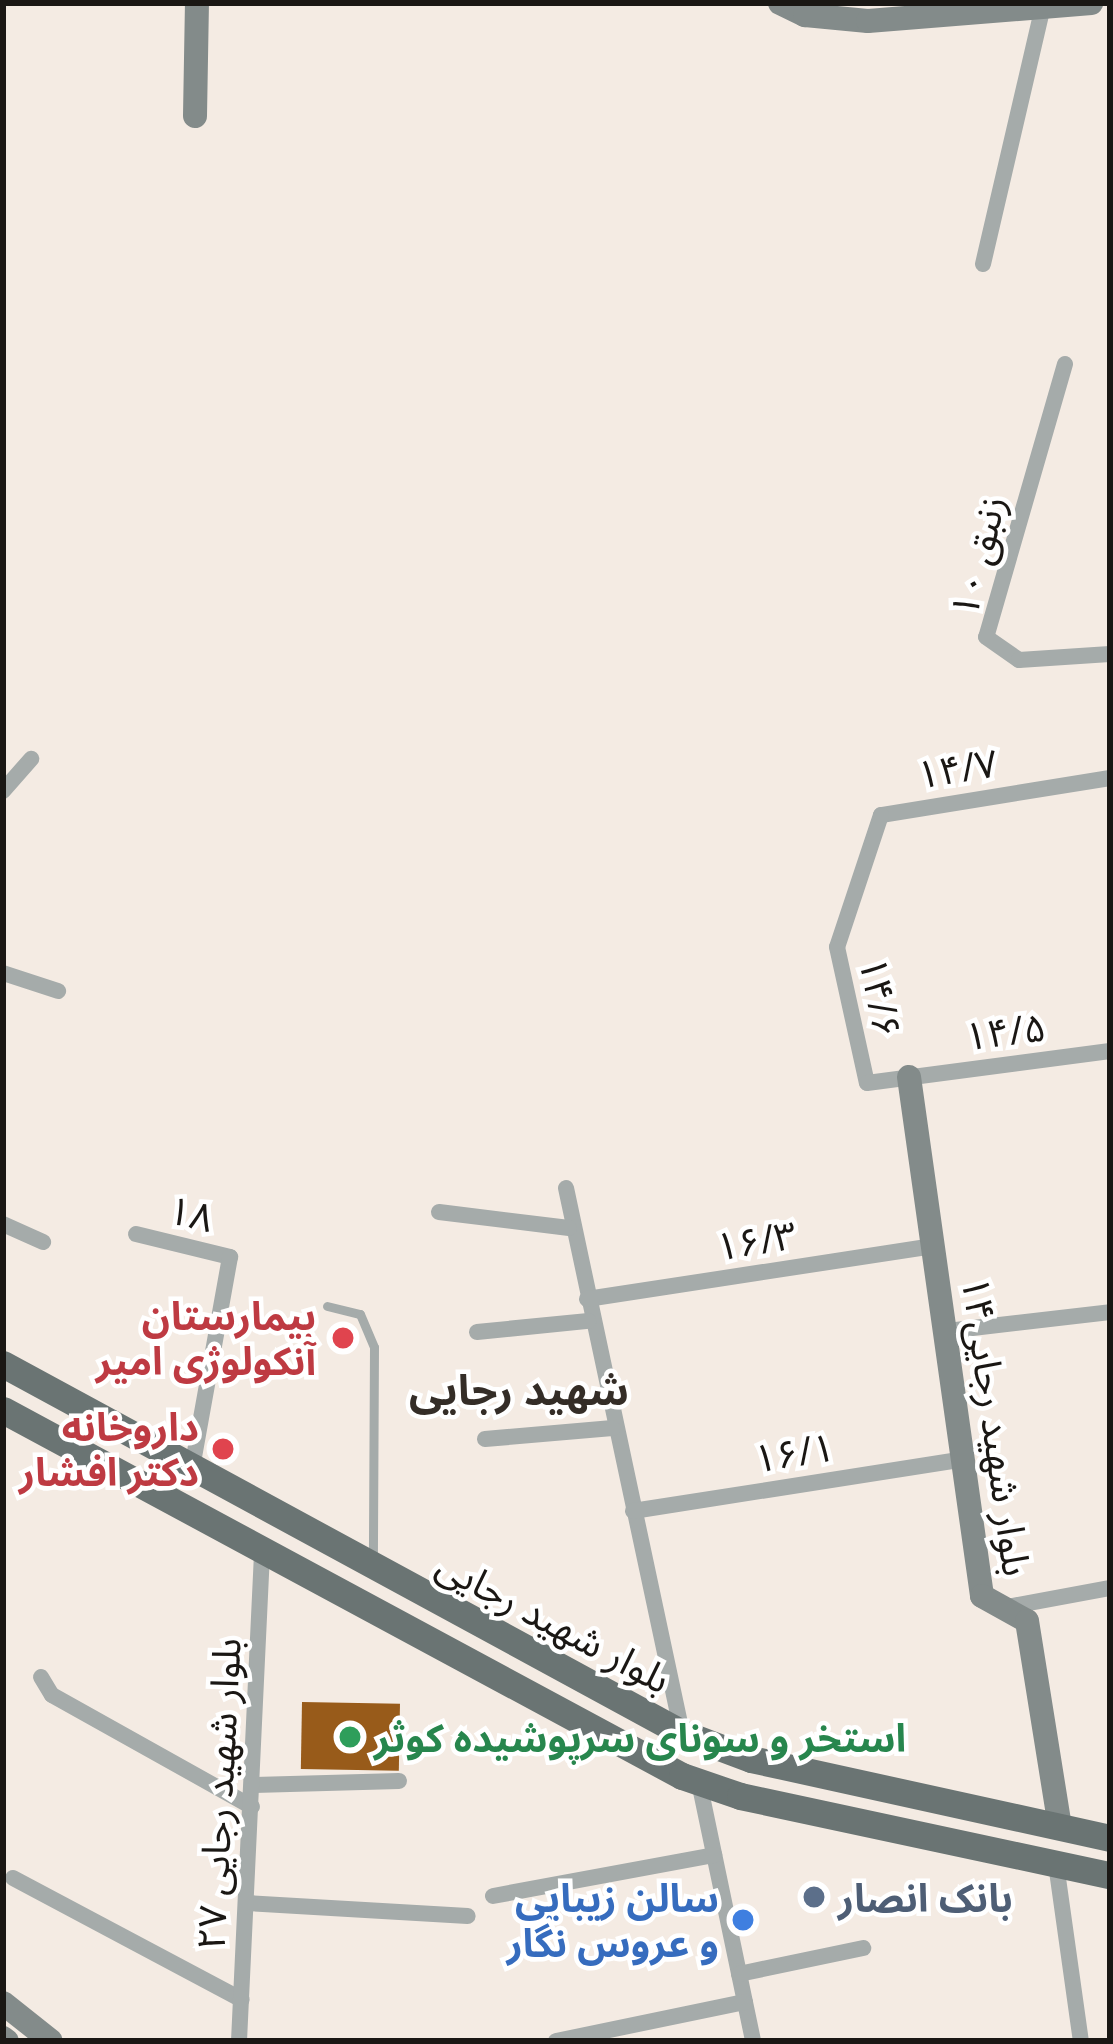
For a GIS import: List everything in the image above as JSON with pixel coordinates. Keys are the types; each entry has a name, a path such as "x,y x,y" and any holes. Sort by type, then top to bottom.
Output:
{"main road":[{"name":"بلوار شهید رجایی","path":"3,1364 682,1733 752,1759 1110,1838"},
{"name":"بلوار شهید رجایی","path":"3,1410 608,1742 699,1782 1110,1875"}],"street":[{"path":"195,116 197,3"},
{"path":"780,3 841,11 1090,3"},
{"path":"983,264 1043,7"},
{"name":"زنبق ۱۰","path":"1065,364 986,638 1019,660 1110,654"},
{"path":"3,791 31,759"},
{"name":"۱۴/۷","path":"881,815 1110,778"},
{"name":"۱۴/۶","path":"881,815 837,947 863,1079 872,1084 909,1077"},
{"path":"3,973 58,991"},
{"name":"۱۴/۵","path":"909,1077 1110,1051"},
{"name":"بلوار شهید رجایی۱۴","path":"909,1077 982,1596 1012,1606 1029,1628 1060,1828"},
{"path":"566,1188 569,1228 682,1733"},
{"path":"439,1211 569,1228"},
{"path":"3,1224 43,1242"},
{"name":"۱۸","path":"136,1234 230,1257 192,1468"},
{"name":"۱۶/۳","path":"586,1299 935,1246"},
{"path":"946,1331 1110,1312"},
{"path":"476,1332 589,1321"},
{"path":"484,1438 613,1428"},
{"name":"۱۶/۱","path":"633,1510 965,1459"},
{"name":"۲۷ بلوار شهید رجایی","path":"239,2041 262,1550"},
{"path":"1012,1606 1110,1588"},
{"path":"40,1677 52,1695 252,1807"},
{"path":"253,1784 399,1781"},
{"path":"699,1782 753,2041"},
{"path":"493,1896 714,1855"},
{"path":"1056,1864 1081,2041"},
{"path":"14,1878 242,2000"},
{"path":"247,1903 468,1916"},
{"path":"739,1974 863,1948"},
{"path":"3,2002 51,2041"},
{"path":"556,2041 745,2002"}],"lane":[{"path":"327,1306 361,1314 374,1347 373,1567"}],"building":[{"name":"استخر و سونای سرپوشیده کوثر","path":"302,1702 400,1704 399,1771 301,1769"}],"place":[{"name":"بیمارستان آنکولوژی امیر","path":"343,1338"},
{"name":"داروخانه دکتر افشار","path":"223,1449"},
{"name":"استخر و سونای سرپوشیده کوثر","path":"350,1737"},
{"name":"بانک انصار","path":"814,1897"},
{"name":"سالن زیبایی و عروس نگار","path":"743,1920"}],"district":[{"name":"شهید رجایی","path":"519,1389"}]}
